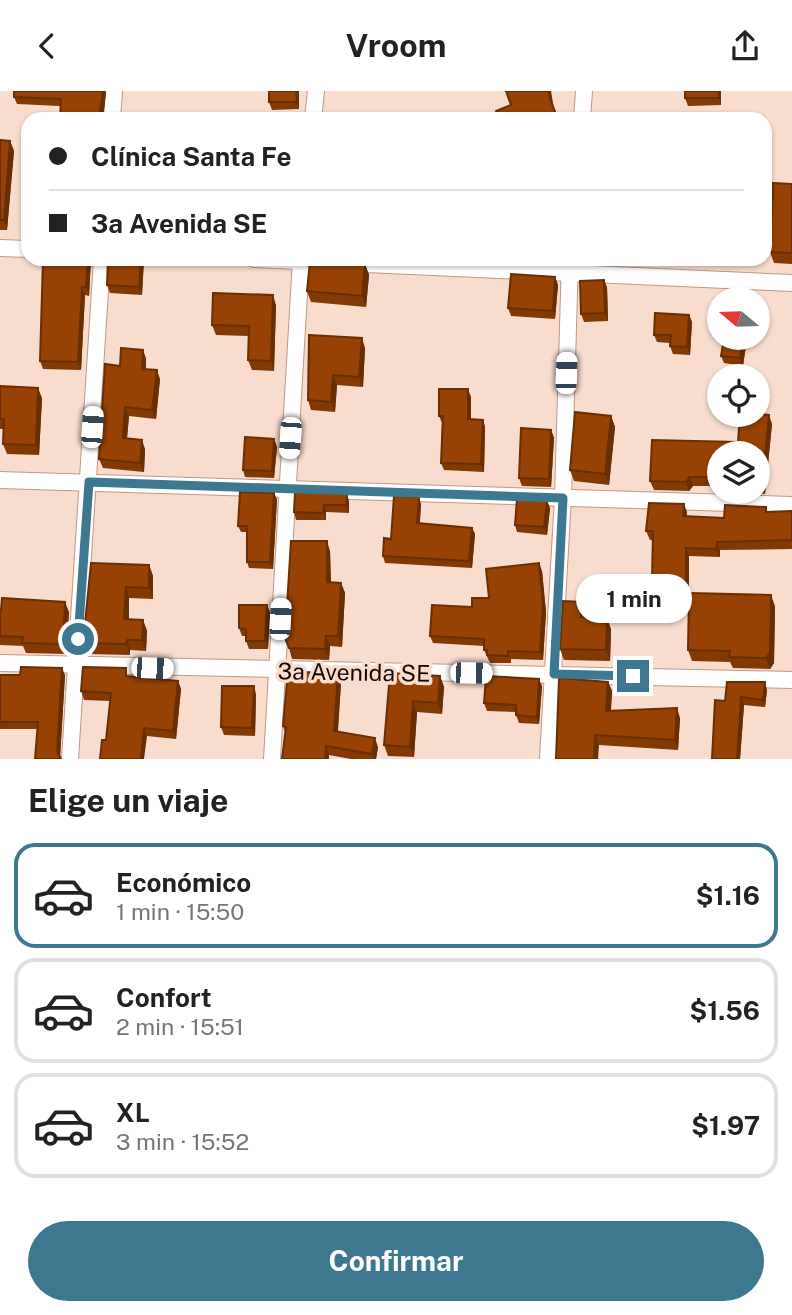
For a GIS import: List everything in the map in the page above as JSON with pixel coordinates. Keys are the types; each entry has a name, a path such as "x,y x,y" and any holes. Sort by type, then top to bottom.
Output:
{"street":[{"path":"112,112 114,91"},
{"path":"314,112 316,91"},
{"path":"582,112 584,91"},
{"path":"0,248 21,249"},
{"path":"70,758 102,266"},
{"path":"272,758 301,266"},
{"path":"548,758 563,498 569,266 792,283"},
{"path":"0,480 792,505"},
{"name":"3a Avenida SE","path":"0,663 792,680"}],"building":[{"path":"14,91 103,91 100,112 60,112 61,99 14,97"},
{"path":"269,91 296,91 297,102 269,102"},
{"path":"506,91 549,91 555,112 496,112 511,105"},
{"path":"685,91 719,91 719,98 685,98"},
{"path":"0,140 10,141 4,220 0,220"},
{"path":"773,183 792,184 792,253 772,252"},
{"path":"43,266 88,266 86,287 82,287 78,362 40,361"},
{"path":"108,266 140,266 139,287 107,285"},
{"path":"310,266 365,266 362,296 307,291"},
{"path":"511,274 555,277 553,311 508,308"},
{"path":"604,280 605,313 581,314 580,281"},
{"path":"213,293 273,295 271,361 248,360 249,326 212,325"},
{"path":"655,313 689,315 687,347 670,346 671,335 654,335"},
{"path":"309,335 362,338 359,377 333,375 331,402 308,400"},
{"path":"121,348 143,350 142,369 157,370 152,410 125,407 123,438 142,440 140,463 99,459 105,364 120,366"},
{"path":"722,350 741,350 740,358 721,356"},
{"path":"0,386 38,388 36,445 3,444 4,419 0,419"},
{"path":"439,389 468,389 468,419 483,420 481,464 441,463 443,416 439,416"},
{"path":"575,412 611,416 605,474 570,470"},
{"path":"739,427 768,427 766,441 738,441"},
{"path":"521,428 551,430 549,479 519,478"},
{"path":"245,437 274,439 272,471 243,470"},
{"path":"652,440 707,441 707,477 689,477 686,482 650,481"},
{"path":"240,492 274,493 270,562 247,562 247,526 238,526"},
{"path":"295,492 347,494 346,505 324,505 323,513 294,512"},
{"path":"394,496 419,497 417,523 472,528 469,561 383,556 384,538 391,539"},
{"path":"517,499 547,500 544,527 515,525"},
{"path":"649,503 684,504 683,516 724,518 725,505 766,507 766,512 792,511 792,540 717,542 716,549 686,548 686,581 652,581 653,531 646,531"},
{"path":"291,541 327,541 327,582 341,583 338,636 326,636 325,649 289,648 285,638"},
{"path":"91,563 149,565 149,588 126,587 124,619 143,620 142,640 127,640 126,644 83,643"},
{"path":"539,563 543,604 540,652 508,651 508,656 487,655 484,639 430,636 432,605 472,607 472,598 489,598 486,569"},
{"path":"689,593 771,595 770,652 766,658 729,657 730,651 688,650"},
{"path":"2,598 65,602 63,644 22,643 23,637 0,636"},
{"path":"563,601 581,602 581,617 607,618 606,650 560,649"},
{"path":"239,605 267,605 265,641 246,641 246,629 239,628"},
{"path":"21,667 62,668 57,751 61,759 35,759 38,722 0,722 0,675 20,675"},
{"path":"83,667 126,668 126,676 178,681 173,731 144,728 141,759 100,759 102,740 106,740 111,693 81,691"},
{"path":"288,671 338,674 334,731 375,738 372,754 326,746 325,759 282,759"},
{"path":"390,673 440,676 438,703 413,701 410,747 384,745"},
{"path":"486,676 539,679 537,717 516,715 516,705 484,703"},
{"path":"559,678 608,682 606,711 677,708 675,740 595,735 594,759 556,759"},
{"path":"727,682 765,682 763,700 741,697 737,759 712,759 715,700 725,701"},
{"path":"222,686 254,686 252,728 221,727"}],"route":[{"path":"78,639 89,482 563,498 554,674 633,676"}]}
